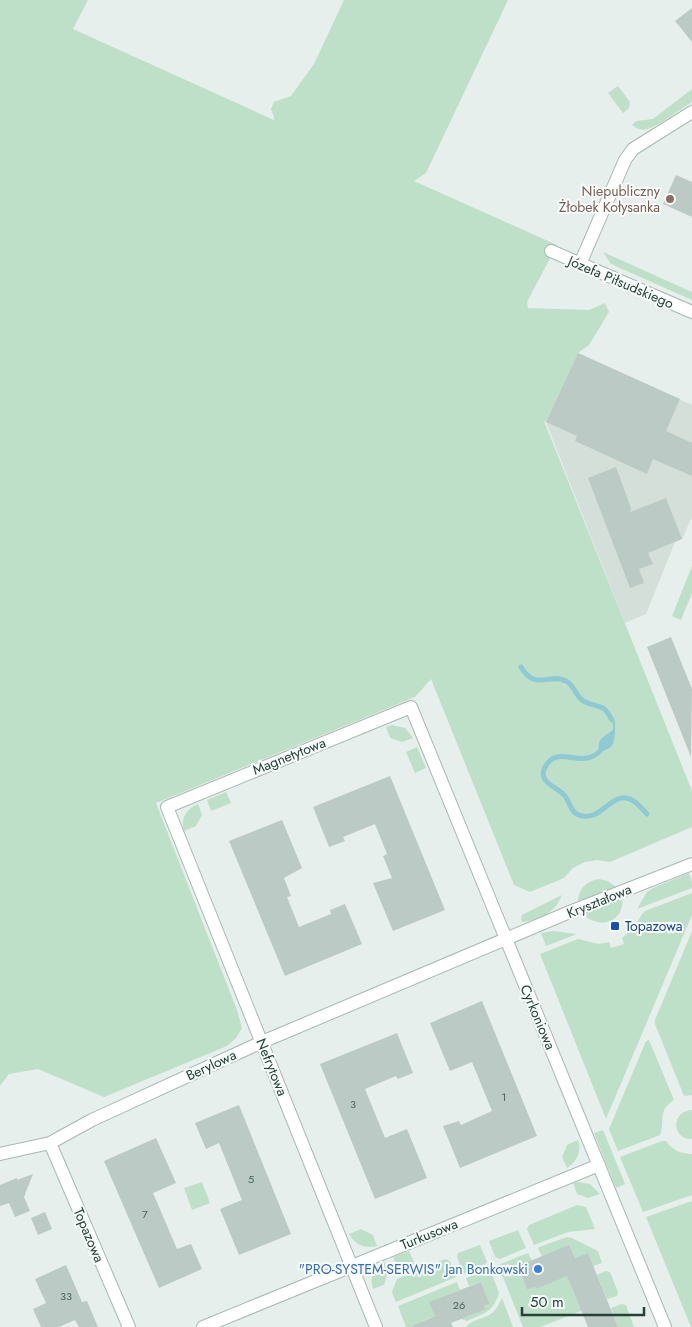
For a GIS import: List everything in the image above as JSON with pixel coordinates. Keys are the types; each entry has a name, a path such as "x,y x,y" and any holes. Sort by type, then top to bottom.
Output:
{"street":[{"path":"580,264 625,160 633,149 692,112"},
{"name":"Józefa Piłsudskiego","path":"551,252 692,312"},
{"name":"Magnetytowa","path":"167,807 411,707"},
{"name":"Cyrkoniowa","path":"411,707 665,1327"},
{"name":"Nefrytowa","path":"167,807 376,1327"},
{"name":"Kryształowa","path":"506,940 572,911 692,864"},
{"name":"Berylowa","path":"0,1154 50,1143 92,1120 262,1042 506,940"},
{"name":"Topazowa","path":"50,1143 128,1327"},
{"name":"Turkusowa","path":"203,1327 599,1165"}],"shaded area":[{"path":"578,353 692,405 692,517 682,539 675,542 646,614 625,623 546,422"}],"green space":[{"path":"0,0 88,0 73,29 274,120 271,109 274,102 291,96 314,64 344,0 508,0 426,173 414,181 557,245 527,302 528,308 589,310 605,303 609,312 589,345 578,353 546,422 544,421 692,791 692,827 610,862 597,860 585,862 573,868 564,878 530,892 514,885 431,679 415,697 156,803 237,1010 242,1028 236,1038 227,1046 104,1097 38,1069 9,1074 0,1086"},
{"path":"618,86 630,102 629,108 623,113 608,93"},
{"path":"692,89 692,102 663,121 645,130 632,125 636,121 653,119"},
{"path":"603,252 692,292 692,300 611,264"},
{"path":"692,566 692,593 681,620 672,616"},
{"path":"392,725 405,728 413,738 402,742 390,738 386,727"},
{"path":"417,747 426,768 415,773 406,752"},
{"path":"226,792 231,803 211,811 207,800"},
{"path":"198,804 202,815 196,826 184,831 183,822 185,814"},
{"path":"689,873 692,888 637,909 647,892"},
{"path":"599,879 608,881 619,889 578,905 579,895 583,887"},
{"path":"692,893 692,915 606,1119 540,954 578,939 599,944 609,942 611,948 624,944 622,938 635,926 645,911"},
{"path":"562,895 551,911 541,917 522,922 522,915"},
{"path":"622,897 620,913 609,921 595,921 581,912"},
{"path":"553,931 577,934 546,946 541,933"},
{"path":"692,931 692,1095 684,1096 655,1020"},
{"path":"649,1040 674,1100 668,1104 663,1113 660,1135 618,1151 609,1129 646,1041"},
{"path":"692,1110 692,1139 680,1135 676,1125 680,1115"},
{"path":"603,1130 625,1184 616,1188 594,1133"},
{"path":"578,1140 578,1156 567,1168 562,1157 567,1145"},
{"path":"666,1141 677,1151 692,1154 692,1195 643,1212 620,1157"},
{"path":"202,1182 210,1203 192,1210 184,1188"},
{"path":"573,1183 590,1184 600,1194 588,1198 577,1194"},
{"path":"692,1201 692,1327 691,1327 646,1217"},
{"path":"577,1205 586,1207 595,1229 568,1232 534,1245 527,1229 529,1225"},
{"path":"361,1229 373,1235 377,1246 365,1246 354,1241 349,1234"},
{"path":"518,1230 526,1248 500,1259 495,1257 489,1241"},
{"path":"567,1237 598,1251 602,1263 593,1266 588,1253 575,1258 542,1256 538,1249 539,1247"},
{"path":"480,1245 487,1262 484,1266 463,1274 457,1257 458,1253"},
{"path":"409,1251 416,1267 407,1271 397,1266 393,1257"},
{"path":"528,1253 532,1261 518,1267 527,1290 535,1287 536,1289 550,1283 565,1263 574,1294 584,1310 540,1327 523,1327 498,1265"},
{"path":"445,1259 450,1261 456,1277 396,1302 392,1292 397,1279"},
{"path":"384,1261 388,1272 384,1285 373,1289 371,1280 373,1273 377,1266"},
{"path":"490,1269 499,1293 494,1305 487,1312 467,1321 461,1319 451,1323 485,1309 484,1306 490,1304 481,1282 469,1286 466,1278"},
{"path":"605,1271 610,1272 618,1292 617,1296 607,1299 597,1275"},
{"path":"457,1282 460,1290 430,1302 435,1316 422,1321 424,1327 406,1327 398,1306"},
{"path":"502,1298 513,1327 466,1327 472,1322 492,1313"},
{"path":"622,1304 626,1305 634,1327 618,1327 611,1308"}],"water":[{"path":"607,715 615,722 615,732 611,747 602,751 599,750 601,739 613,729 613,723"}],"building":[{"path":"692,8 692,42 675,21"},
{"path":"676,175 692,182 692,217 663,204"},
{"path":"578,353 680,399 666,431 692,443 692,476 653,459 647,474 575,441 577,436 546,422"},
{"path":"616,467 631,508 630,512 666,498 682,539 648,553 653,564 639,569 644,583 630,588 588,478"},
{"path":"671,637 692,689 691,757 647,647"},
{"path":"390,776 445,910 393,931 373,883 392,878 383,856 387,854 375,824 343,837 345,841 329,847 313,807"},
{"path":"282,820 302,868 284,878 291,896 287,897 299,927 331,914 330,910 345,904 362,944 285,976 229,841"},
{"path":"482,1001 537,1136 460,1168 443,1126 459,1121 461,1125 492,1111 472,1062 450,1071 430,1023"},
{"path":"397,1033 413,1073 398,1079 396,1076 365,1089 385,1138 407,1129 427,1178 375,1199 320,1064"},
{"path":"239,1105 291,1234 239,1255 220,1209 242,1200 219,1143 206,1149 195,1123"},
{"path":"156,1138 176,1183 153,1193 177,1249 191,1244 202,1269 159,1288 104,1161"},
{"path":"33,1174 24,1197 30,1211 15,1217 9,1203 0,1206 0,1185"},
{"path":"45,1212 52,1229 38,1235 31,1218"},
{"path":"569,1245 575,1258 588,1253 618,1327 588,1327 567,1276 536,1289 535,1287 527,1290 518,1266"},
{"path":"66,1265 82,1302 87,1301 98,1327 79,1327 75,1320 59,1327 41,1327 33,1309 46,1303 35,1279"},
{"path":"481,1282 490,1304 484,1306 486,1309 451,1323 453,1327 410,1327 435,1316 429,1302"}],"waterway":[{"path":"521,667 527,674 537,680 560,679 566,681 581,699 604,709 612,720"},
{"path":"605,745 598,753 590,757 559,757 553,759 544,770 543,776 545,780 565,796 575,813 579,815 594,815 621,798 635,802 647,814"}],"place":[{"name":"Niepubliczny Żłobek Kołysanka","path":"670,199"},
{"name":"Topazowa","path":"615,926"},
{"name":"\"PRO-SYSTEM-SERWIS\" Jan Bonkowski","path":"538,1269"}]}
